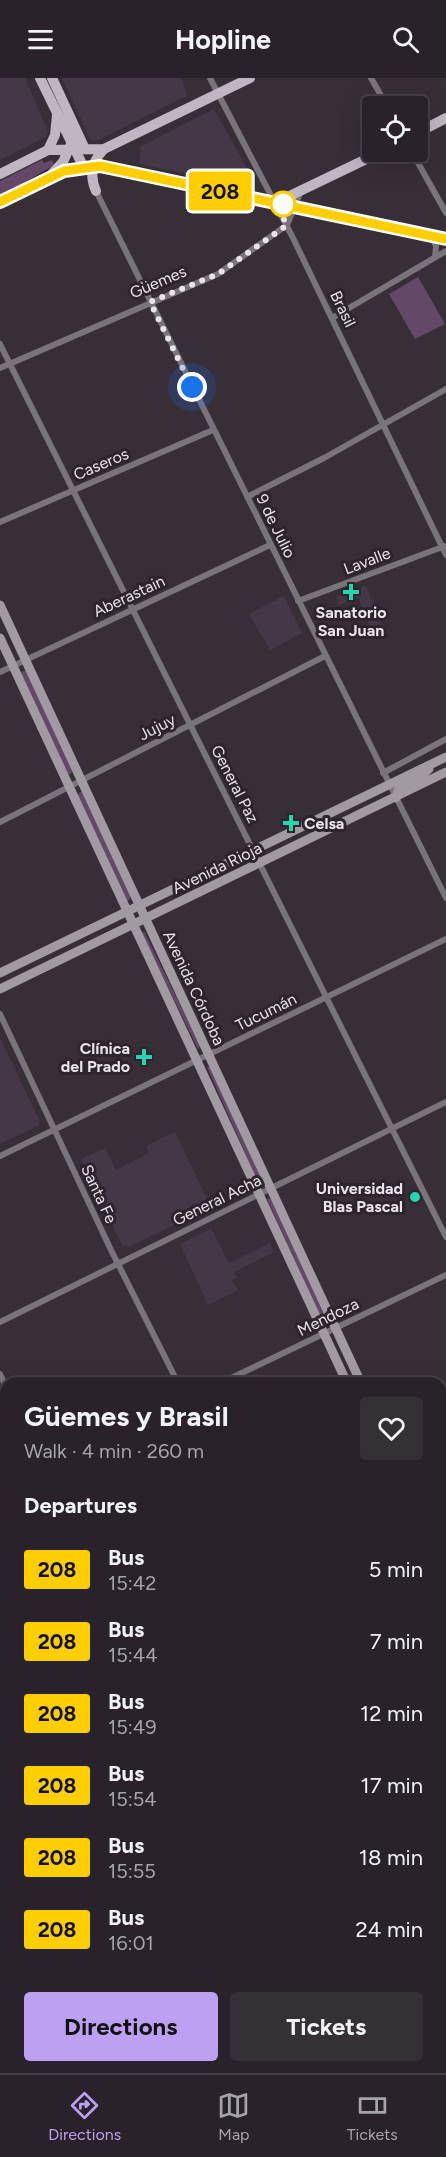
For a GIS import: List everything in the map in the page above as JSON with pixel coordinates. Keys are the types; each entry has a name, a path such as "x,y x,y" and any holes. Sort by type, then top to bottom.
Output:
{"main road":[{"path":"40,78 75,148 88,166 96,191"},
{"path":"45,180 75,148 73,125 52,78"},
{"path":"88,166 104,149 250,78"},
{"path":"48,150 57,129 56,112"},
{"path":"428,127 446,118"},
{"path":"0,174 48,150 104,149"},
{"path":"0,202 64,171 88,166 275,203 362,162"},
{"name":"Avenida Córdoba","path":"0,605 358,1377"},
{"name":"Avenida Córdoba","path":"0,639 344,1377"},
{"name":"Avenida Rioja","path":"0,973 446,757"},
{"path":"396,798 398,790 423,776 431,765"},
{"name":"Avenida Rioja","path":"0,989 446,772"}],"street":[{"name":"Brasil","path":"210,78 287,225 444,546 446,555"},
{"path":"371,78 381,96"},
{"path":"418,162 446,212"},
{"name":"9 de Julio","path":"96,191 446,898"},
{"path":"287,225 300,193"},
{"path":"275,203 446,239"},
{"name":"Güemes","path":"0,368 218,274 287,225"},
{"path":"430,236 436,246 435,257"},
{"path":"332,318 445,249"},
{"name":"General Paz","path":"0,344 446,1237"},
{"path":"247,497 324,458 446,389"},
{"name":"Caseros","path":"0,522 213,430"},
{"name":"Aberastain","path":"0,672 270,544"},
{"name":"Lavalle","path":"298,601 444,546"},
{"name":"Jujuy","path":"0,822 325,656"},
{"path":"383,773 446,739"},
{"name":"Tucumán","path":"0,1156 446,939"},
{"name":"Santa Fe","path":"0,1014 118,1264 175,1377"},
{"name":"General Acha","path":"0,1322 446,1102"},
{"name":"Mendoza","path":"234,1377 446,1275"}],"shaded area":[{"path":"0,78 25,78 48,131 46,137 0,160"},
{"path":"62,78 182,78 187,96 96,141 90,139"},
{"path":"214,109 254,181 249,187 139,164 141,146"},
{"path":"42,160 44,163 52,160 54,165 0,197 0,181"},
{"path":"418,277 445,324 415,339 389,294"},
{"path":"366,586 385,634 374,638 358,597 339,605 336,597"},
{"path":"284,596 302,633 270,650 249,614"},
{"path":"26,671 72,771 71,774 68,774 21,673"},
{"path":"80,792 131,897 127,901 78,795"},
{"path":"144,931 200,1046 198,1049 142,934"},
{"path":"0,1038 40,1121 38,1126 0,1144"},
{"path":"207,1067 210,1067 261,1182 258,1182"},
{"path":"175,1132 211,1207 129,1247 122,1245 81,1159 105,1148 116,1170 149,1153 146,1146"},
{"path":"267,1199 271,1199 328,1321 327,1324 324,1324"},
{"path":"211,1228 229,1263 270,1243 274,1252 234,1272 237,1278 232,1280 238,1290 208,1305 180,1244"}],"bus line":[{"name":"208","path":"0,202 64,171 83,166 100,166 446,239"}],"place":[{"name":"Sanatorio San Juan","path":"351,592"},
{"name":"Celsa","path":"291,823"},
{"name":"Clínica del Prado","path":"144,1057"},
{"name":"Universidad Blas Pascal","path":"415,1197"}],"route":[{"path":"192,387 150,302 218,274 287,225 275,203 284,200 283,204"}]}
